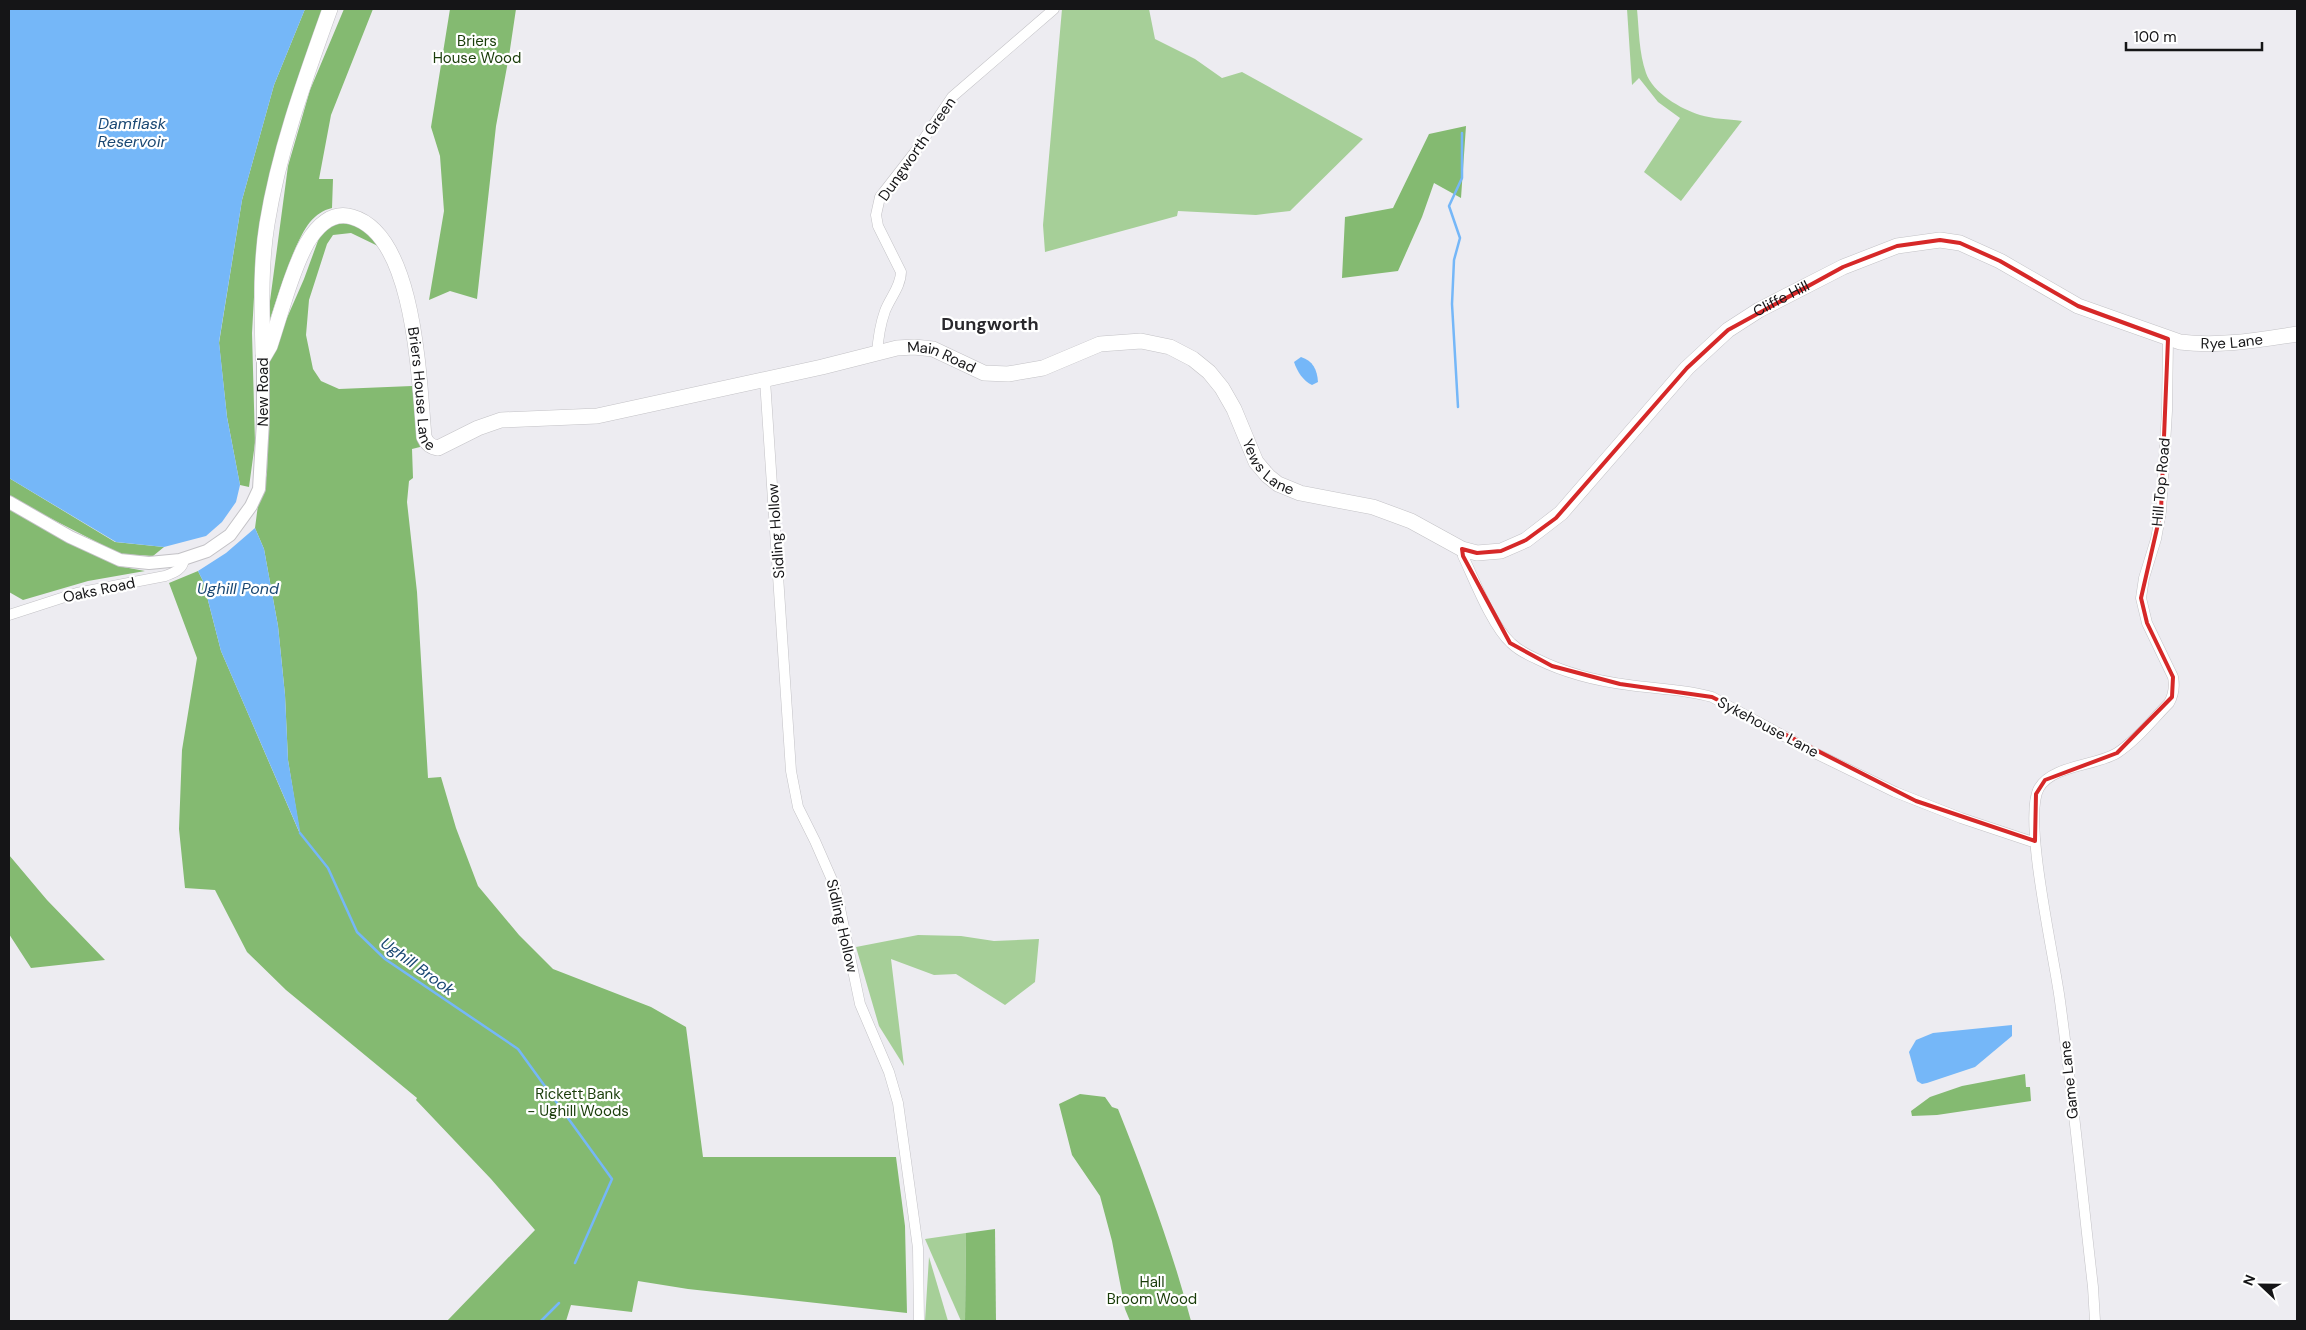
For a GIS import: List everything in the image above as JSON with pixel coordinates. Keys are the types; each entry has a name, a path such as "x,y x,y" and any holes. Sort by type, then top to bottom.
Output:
{"main road":[{"name":"New Road","path":"263,358 263,270 267,225 289,127 330,9"},
{"name":"Briers House Lane","path":"263,358 270,346 306,244 323,223 335,216 345,215 365,221 374,228 398,270 413,327 424,437 429,445 434,447 438,448 478,428 501,420 597,416 765,380"},
{"name":"Cliffe Hill","path":"1462,550 1477,554 1501,551 1526,540 1545,526 1586,487 1687,368 1728,330 1759,310 1843,267 1897,246 1940,240 1960,243 2000,261 2078,306 2168,339"},
{"name":"Rye Lane","path":"2168,339 2180,342 2215,344 2297,334"},
{"name":"Yews Lane","path":"1114,342 1141,341 1170,347 1193,359 1209,372 1222,388 1234,409 1260,468 1278,484 1300,493 1352,501 1385,510 1426,528 1462,550"},
{"name":"Main Road","path":"765,380 897,348 927,348 984,373 1032,372 1087,348 1114,342"}],"street":[{"name":"Dungworth Green","path":"877,354 878,336 885,311 901,279 901,272 878,226 876,215 880,197 915,152 952,96 1054,9"},
{"name":"Hill Top Road","path":"2035,841 2034,813 2036,794 2045,780 2060,771 2087,765 2117,753 2169,703 2172,697 2173,678 2147,623 2141,598 2144,578 2156,539 2161,511 2167,412 2168,339"},
{"name":"New Road","path":"9,502 70,537 120,560 149,563 184,559 207,551 230,535 256,496 260,478 263,421 263,358"},
{"name":"Sidling Hollow","path":"765,380 791,771 798,807 815,840 836,889 860,1004 889,1072 898,1103 918,1248 919,1321"},
{"name":"Sykehouse Lane","path":"1462,550 1500,630 1510,643 1530,656 1576,674 1626,685 1699,693 1712,697 1817,754 1916,801 2021,838 2035,841"},
{"name":"Oaks Road","path":"9,615 77,593 165,576 182,566 184,559"},
{"name":"Game Lane","path":"2035,841 2060,1000 2093,1287 2095,1321"}],"highlighted area":[{"path":"1940,240 1960,243 2000,261 2078,306 2168,339 2168,384 2161,511 2141,598 2147,623 2173,677 2172,697 2117,753 2045,780 2036,794 2035,841 1916,801 1712,697 1620,684 1552,666 1510,643 1463,556 1462,549 1477,553 1501,551 1526,540 1556,518 1687,368 1728,330 1843,267 1897,246"}],"green space":[{"path":"305,9 325,9 256,261 252,333 255,443 249,487 240,485 227,417 219,343 242,200 274,85"},
{"path":"344,9 373,9 331,115 319,179 333,179 332,208 317,215 310,222 297,244 266,331 288,166 310,90"},
{"name":"Briers House Wood","path":"450,9 516,9 496,126 477,299 450,291 429,300 444,211 440,156 431,127"},
{"path":"1062,9 1149,9 1155,39 1195,59 1222,78 1242,72 1363,139 1290,211 1256,215 1178,211 1177,216 1045,252 1043,225"},
{"path":"1627,9 1637,9 1642,58 1646,73 1661,93 1676,104 1700,115 1742,121 1681,201 1644,172 1680,118 1658,102 1639,78 1632,85"},
{"path":"1466,126 1461,198 1434,183 1422,217 1398,271 1342,278 1345,217 1393,208 1429,134"},
{"name":"Rickett Bank - Ughill Woods","path":"339,221 360,226 380,247 351,233 333,235 327,244 309,300 306,335 313,369 321,381 339,389 412,386 420,447 412,449 413,478 409,481 407,502 417,592 428,778 441,777 456,828 478,886 519,935 553,969 651,1007 686,1027 703,1157 896,1157 905,1226 907,1313 688,1289 638,1281 632,1312 571,1305 566,1321 447,1321 535,1230 491,1179 416,1100 417,1098 286,990 247,952 215,890 185,888 179,829 182,750 197,658 169,583 198,571 203,581 221,651 300,834 288,760 285,695 278,626 264,549 255,528 258,505 267,474 269,359 304,279 319,238 331,224"},
{"path":"9,478 115,542 164,547 153,556 120,554 9,497"},
{"path":"9,509 68,542 118,566 145,571 88,581 23,600 9,592"},
{"path":"9,855 47,900 105,960 31,968 9,934"},
{"path":"918,935 961,936 994,941 1039,939 1035,982 1005,1005 956,974 934,975 891,959 904,1066 879,1026 856,947"},
{"path":"2025,1074 2026,1087 2030,1087 2031,1101 1937,1115 1912,1116 1911,1111 1930,1097 1962,1086"},
{"name":"Hall Broom Wood","path":"1080,1094 1105,1097 1112,1107 1118,1109 1158,1214 1176,1267 1191,1321 1130,1321 1125,1309 1112,1241 1100,1196 1072,1155 1059,1104"},
{"path":"995,1229 996,1321 965,1321 966,1233"},
{"path":"966,1233 965,1321 961,1321 925,1239"},
{"path":"929,1257 948,1321 925,1321"}],"water":[{"name":"Damflask Reservoir","path":"9,9 305,9 274,85 242,200 219,342 227,417 240,485 236,502 222,522 206,536 164,547 116,542 9,478"},
{"path":"1301,357 1314,366 1318,382 1312,385 1301,375 1294,362"},
{"name":"Ughill Pond","path":"255,528 264,549 278,626 285,695 288,760 301,836 221,651 203,581 198,571 226,553"},
{"path":"2012,1025 2012,1036 1975,1067 1927,1083 1922,1084 1917,1081 1909,1052 1916,1040 1933,1033"}],"waterway":[{"path":"1458,407 1452,304 1454,260 1460,238 1449,206 1462,178 1462,133"},
{"name":"Ughill Brook","path":"300,833 328,868 357,932 385,959 518,1049 612,1179 575,1263"},
{"name":"Ughill Brook","path":"541,1321 559,1303"}],"district":[{"name":"Dungworth","path":"990,324"}]}
